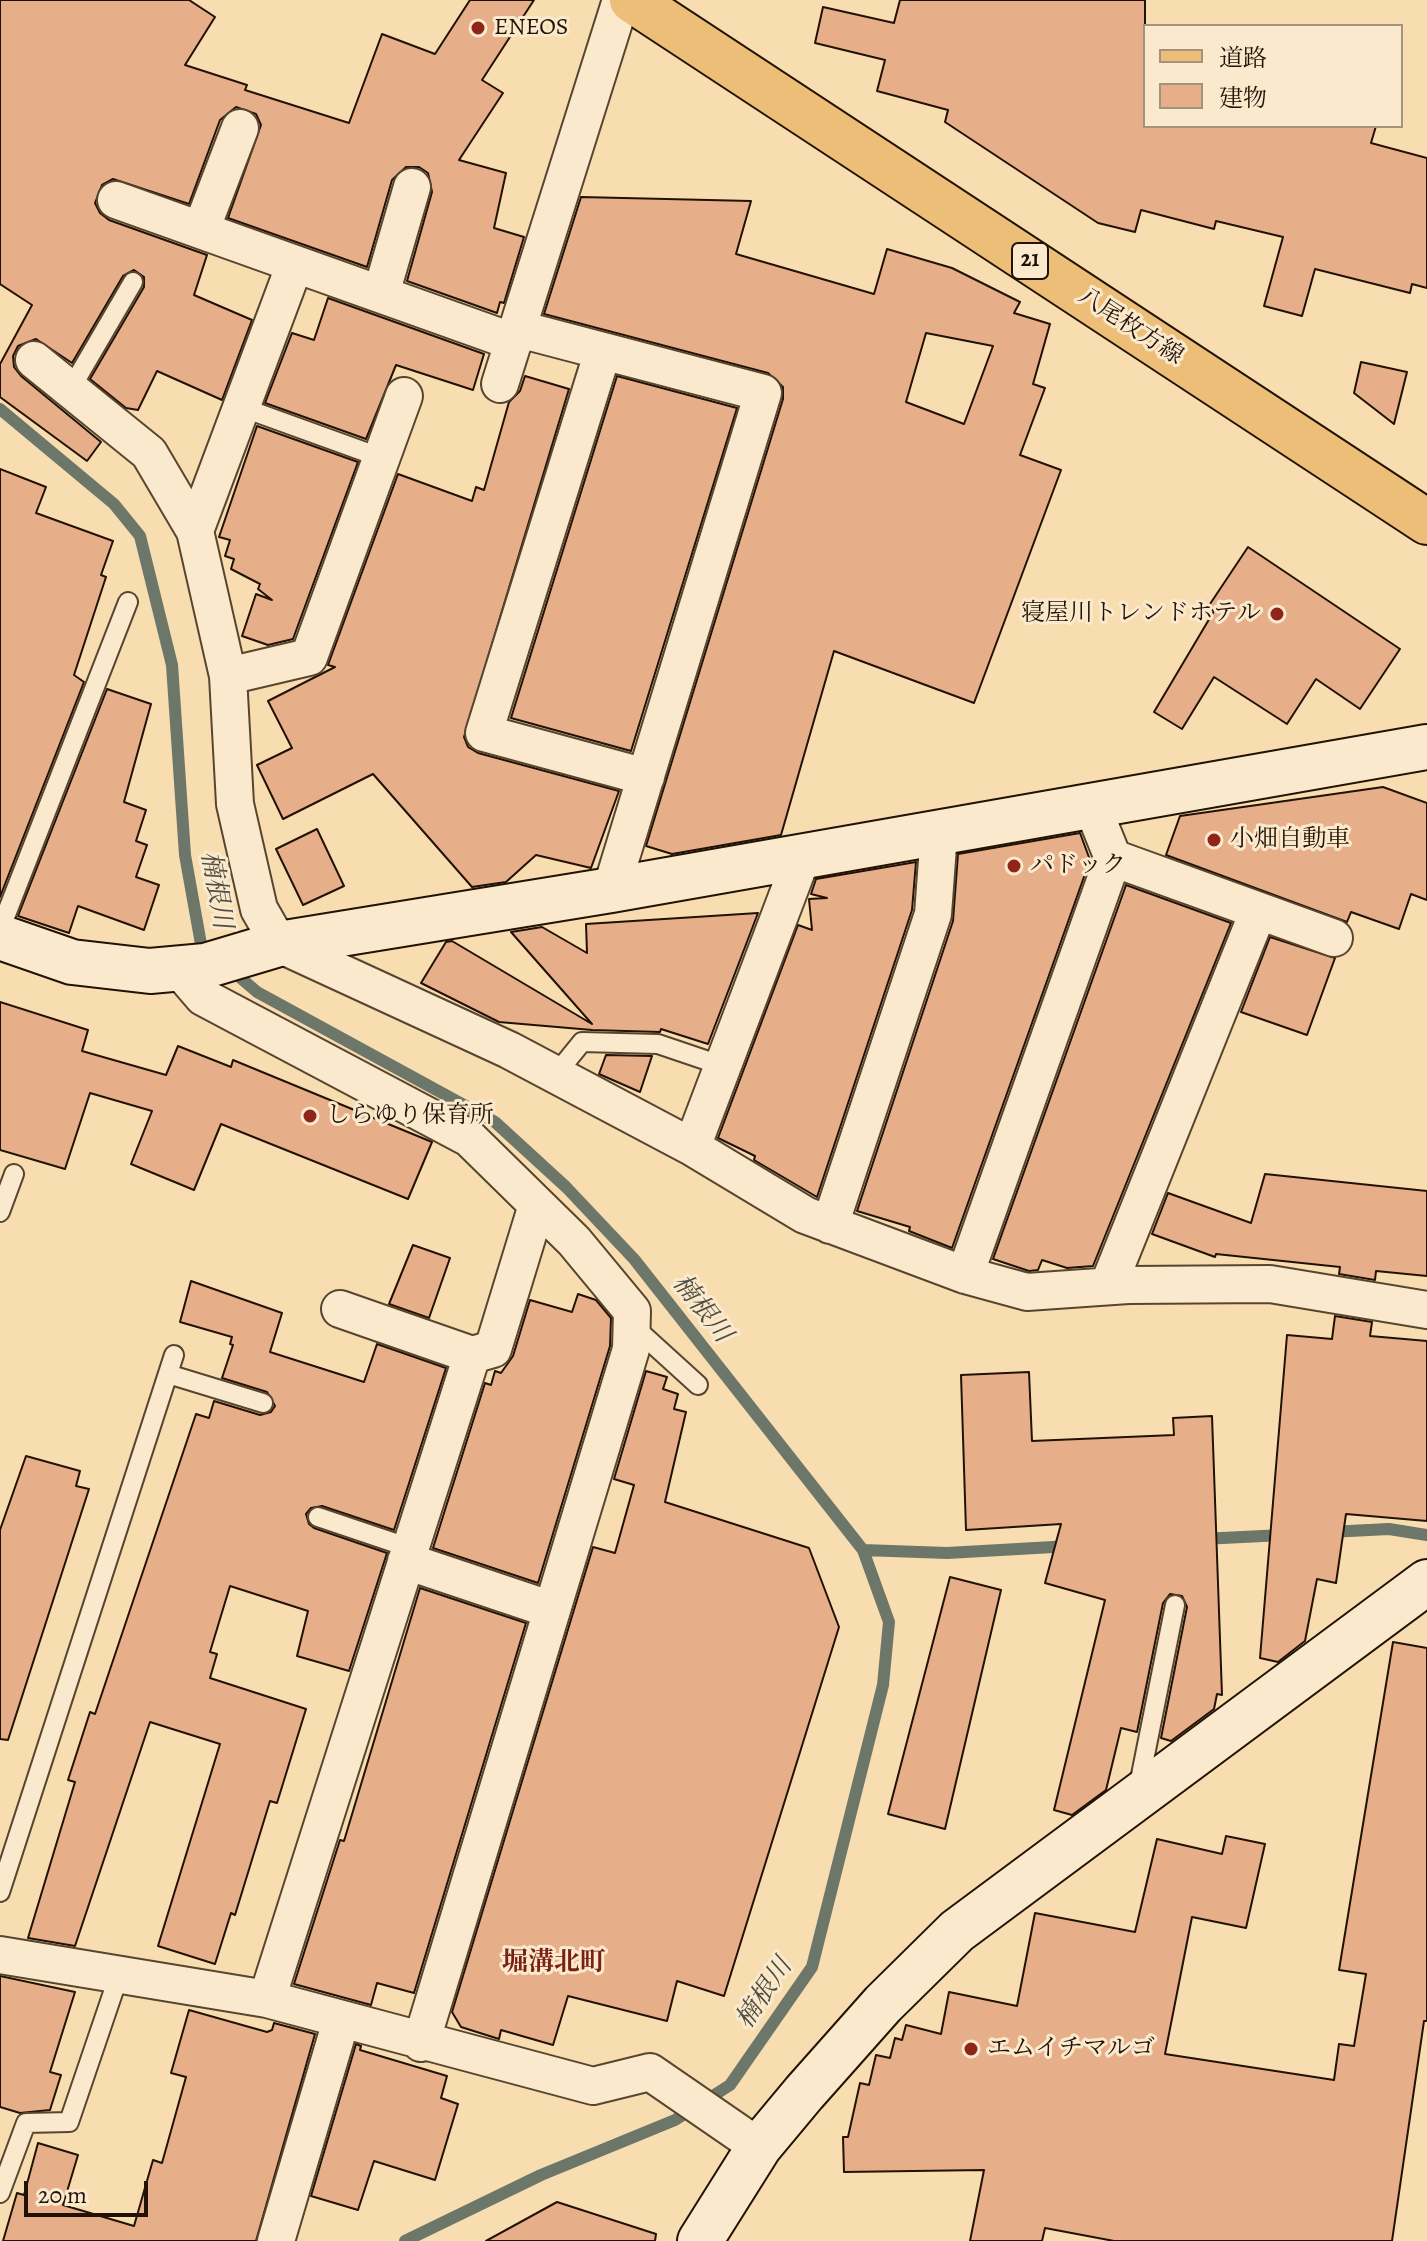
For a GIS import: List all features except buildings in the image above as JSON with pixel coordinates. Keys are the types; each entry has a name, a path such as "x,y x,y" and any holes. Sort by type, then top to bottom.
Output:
{"main road":[{"name":"八尾枚方線","path":"632,0 1427,522"}],"street":[{"path":"500,384 621,0"},
{"path":"201,230 240,128"},
{"path":"381,294 412,187"},
{"path":"116,200 381,294 516,335 603,351 763,393 611,890"},
{"path":"195,531 295,264"},
{"path":"603,351 484,733 646,777"},
{"path":"34,360 149,453 195,531 228,676 235,804 259,909 203,997 469,1138 574,1241 632,1311 631,1349 421,2043"},
{"path":"228,676 309,657 404,396"},
{"path":"0,937 72,962 150,971 1427,747"},
{"path":"965,1275 1113,858 1092,806"},
{"path":"830,1225 933,914 939,833"},
{"path":"692,1147 802,857"},
{"path":"1113,858 1334,938"},
{"path":"1108,1286 1258,912"},
{"path":"226,958 556,1074 692,1147 805,1215 965,1275 1027,1292 1108,1286 1270,1284 1427,1310"},
{"path":"340,1309 472,1355 493,1349 537,1205"},
{"path":"267,1999 472,1355"},
{"path":"408,1554 552,1610"},
{"path":"700,2241 759,2147 883,2004 957,1931 1427,1582"},
{"path":"0,1955 267,1999 421,2043 593,2086 650,2072 759,2147"},
{"path":"276,2241 341,2021"}],"lane":[{"path":"70,390 133,282"},
{"path":"241,407 382,458"},
{"path":"0,930 128,602"},
{"path":"556,1074 582,1042 658,1044 723,1066"},
{"path":"0,1212 14,1174"},
{"path":"631,1325 698,1385"},
{"path":"0,1892 174,1355"},
{"path":"168,1374 263,1403"},
{"path":"318,1517 408,1554"},
{"path":"1136,1798 1175,1605"},
{"path":"0,2193 26,2123 69,2122 119,1975"}],"waterway":[{"name":"楠根川","path":"0,409 114,504 140,536 172,665 185,855 201,944 212,953"},
{"name":"楠根川","path":"229,968 257,992 495,1122 566,1187 634,1259 863,1550 889,1622 883,1685 812,1967 730,2085 675,2120 541,2175 405,2241"},
{"path":"1329,1532 1389,1529 1427,1535"},
{"path":"1202,1539 1283,1535"},
{"path":"863,1550 947,1553 1071,1546"}],"place":[{"name":"ENEOS","path":"478,28"},
{"name":"寝屋川トレンドホテル","path":"1277,614"},
{"name":"小畑自動車","path":"1214,840"},
{"name":"パドック","path":"1014,866"},
{"name":"しらゆり保育所","path":"310,1116"},
{"name":"エムイチマルゴ","path":"971,2049"}],"district":[{"name":"堀溝北町","path":"554,1964"}]}
